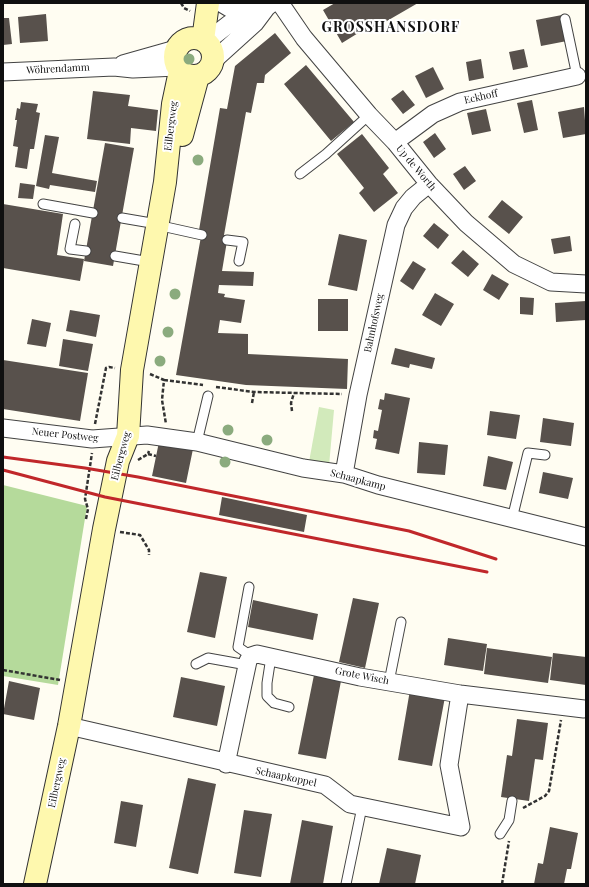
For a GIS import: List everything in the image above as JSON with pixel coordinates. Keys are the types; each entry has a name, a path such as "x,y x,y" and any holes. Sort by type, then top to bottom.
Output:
{"main road":[{"path":"193,56 198,3"},
{"path":"193,56 208,3"},
{"name":"Eilbergweg","path":"35,884 69,726 66,678 94,527 128,436 132,370 165,182 173,104 193,56"}],"street":[{"name":"Wöhrendamm","path":"221,3 236,12 248,12"},
{"name":"Wöhrendamm","path":"193,56 229,24 248,12 273,4"},
{"name":"Wöhrendamm","path":"3,72 114,66 193,56 255,23 273,4"},
{"name":"Up de Worth","path":"273,4 429,184 466,223 514,264 551,282 586,284"},
{"name":"Eckhoff","path":"394,142 434,114 460,102 577,76"},
{"name":"Bahnhofsweg","path":"344,474 358,395 396,225 404,208 429,184"},
{"name":"Neuer Postweg","path":"3,428 92,439 128,436"},
{"name":"Schaapkamp","path":"128,436 163,436 197,442 303,468 344,474 378,485 586,537"},
{"name":"Grote Wisch","path":"249,661 257,654 389,682 460,694 584,709"},
{"path":"226,764 249,661"},
{"name":"Schaapkoppel","path":"69,726 226,764 325,785 350,804 461,827 450,765 460,694"}],"lane":[{"path":"565,19 577,76"},
{"path":"300,174 326,154 369,115"},
{"path":"43,204 92,213"},
{"path":"122,218 202,235"},
{"path":"75,224 70,249 86,251"},
{"path":"227,240 243,242 239,261"},
{"path":"115,256 150,262"},
{"path":"197,442 208,396"},
{"path":"512,519 528,453 545,455"},
{"path":"249,587 238,647 249,661"},
{"path":"389,682 401,622"},
{"path":"196,664 208,658 249,661"},
{"path":"271,658 267,684 267,696 274,703 290,707"},
{"path":"500,834 509,820 512,801"},
{"path":"346,884 362,807"}],"path":[{"path":"132,370 109,367 106,368 92,439 92,453 85,499 94,527 140,535 149,550 149,555"},
{"path":"164,380 254,392 358,395"},
{"path":"252,403 254,392"},
{"path":"292,412 291,403 294,393"},
{"path":"148,454 156,456"},
{"path":"3,670 66,678"},
{"path":"520,811 524,807 545,796 549,791 562,707"},
{"path":"502,884 511,835"}],"green space":[{"path":"319,407 334,410 329,466 309,462"},
{"path":"3,485 87,506 58,685 3,676"}],"building":[{"path":"335,3 418,3 370,30 368,27 342,43 323,10"},
{"path":"46,14 48,41 20,43 18,17"},
{"path":"562,15 567,41 541,46 536,20"},
{"path":"3,18 9,18 12,44 3,45"},
{"path":"275,33 291,53 265,75 264,83 257,83 251,113 246,112 224,235 228,235 222,271 254,272 253,286 219,285 218,293 225,294 224,297 245,300 241,323 220,320 218,333 248,334 248,354 348,359 347,389 246,385 176,375 202,231 199,230 220,108 227,109 235,66"},
{"path":"524,49 528,67 513,70 509,52"},
{"path":"481,59 484,78 469,81 466,62"},
{"path":"306,65 354,122 331,141 284,84"},
{"path":"433,67 444,89 426,98 415,76"},
{"path":"403,90 415,105 403,114 391,99"},
{"path":"93,91 130,95 128,106 158,110 156,131 131,128 130,144 87,139"},
{"path":"532,100 538,130 524,133 517,103"},
{"path":"21,102 38,104 36,112 40,113 34,149 30,149 27,169 15,167 18,147 13,146 17,120 15,120 17,108 20,109"},
{"path":"584,107 586,134 563,138 558,112"},
{"path":"486,109 491,131 472,135 467,113"},
{"path":"435,133 446,149 434,158 423,142"},
{"path":"362,134 389,168 383,174 398,193 374,212 359,193 364,188 337,154"},
{"path":"45,135 59,137 52,173 97,181 95,192 50,185 49,189 36,186"},
{"path":"105,143 134,148 113,266 84,261"},
{"path":"465,166 476,181 464,190 453,174"},
{"path":"20,183 35,185 33,199 18,198"},
{"path":"502,200 523,217 509,234 488,217"},
{"path":"3,204 63,214 57,255 84,259 80,281 3,268"},
{"path":"434,223 449,235 438,249 423,236"},
{"path":"339,234 367,240 357,291 328,285"},
{"path":"570,236 572,251 554,254 551,239"},
{"path":"463,250 479,264 468,277 451,263"},
{"path":"413,261 426,269 413,290 400,281"},
{"path":"492,274 509,284 499,300 483,290"},
{"path":"435,293 454,304 441,326 422,315"},
{"path":"520,297 534,298 533,315 520,314"},
{"path":"318,299 348,299 348,331 318,331"},
{"path":"586,301 586,320 556,322 555,303"},
{"path":"70,310 100,315 96,337 66,331"},
{"path":"32,319 51,323 46,347 27,344"},
{"path":"63,339 93,344 88,371 59,366"},
{"path":"395,348 435,358 432,369 410,364 409,368 391,364"},
{"path":"3,360 88,373 80,421 3,409"},
{"path":"385,393 410,398 399,454 375,449 377,439 373,438 374,430 378,431 382,410 378,409 380,399 384,400"},
{"path":"490,411 520,415 516,439 487,435"},
{"path":"543,418 574,423 571,446 540,442"},
{"path":"159,442 193,449 186,483 152,476"},
{"path":"419,442 448,445 445,475 417,473"},
{"path":"488,456 513,462 506,490 483,486"},
{"path":"543,472 573,478 568,499 539,493"},
{"path":"222,497 307,515 304,532 219,515"},
{"path":"200,572 227,577 215,638 187,632"},
{"path":"353,598 379,603 365,668 339,662"},
{"path":"253,600 318,614 313,640 248,627"},
{"path":"448,638 487,644 483,671 444,665"},
{"path":"487,648 552,657 548,683 484,674"},
{"path":"553,653 586,657 586,685 550,680"},
{"path":"314,675 341,681 326,759 298,754"},
{"path":"181,677 225,686 217,726 173,717"},
{"path":"9,681 40,688 34,720 3,714"},
{"path":"410,690 445,697 432,766 398,760"},
{"path":"517,719 548,723 543,760 535,759 529,801 501,797 507,755 512,756"},
{"path":"188,778 216,784 198,874 169,868"},
{"path":"121,801 143,805 136,847 114,843"},
{"path":"244,810 272,814 261,877 234,873"},
{"path":"302,820 333,826 323,884 290,884"},
{"path":"550,827 578,833 571,869 567,869 564,884 534,884 538,863 543,864"},
{"path":"387,848 421,855 415,884 379,884"}],"railway":[{"path":"3,457 138,477 409,531 496,559"},
{"path":"3,470 105,497 487,572"}],"district":[{"name":"GROSSHANSDORF","path":"391,28"}]}
